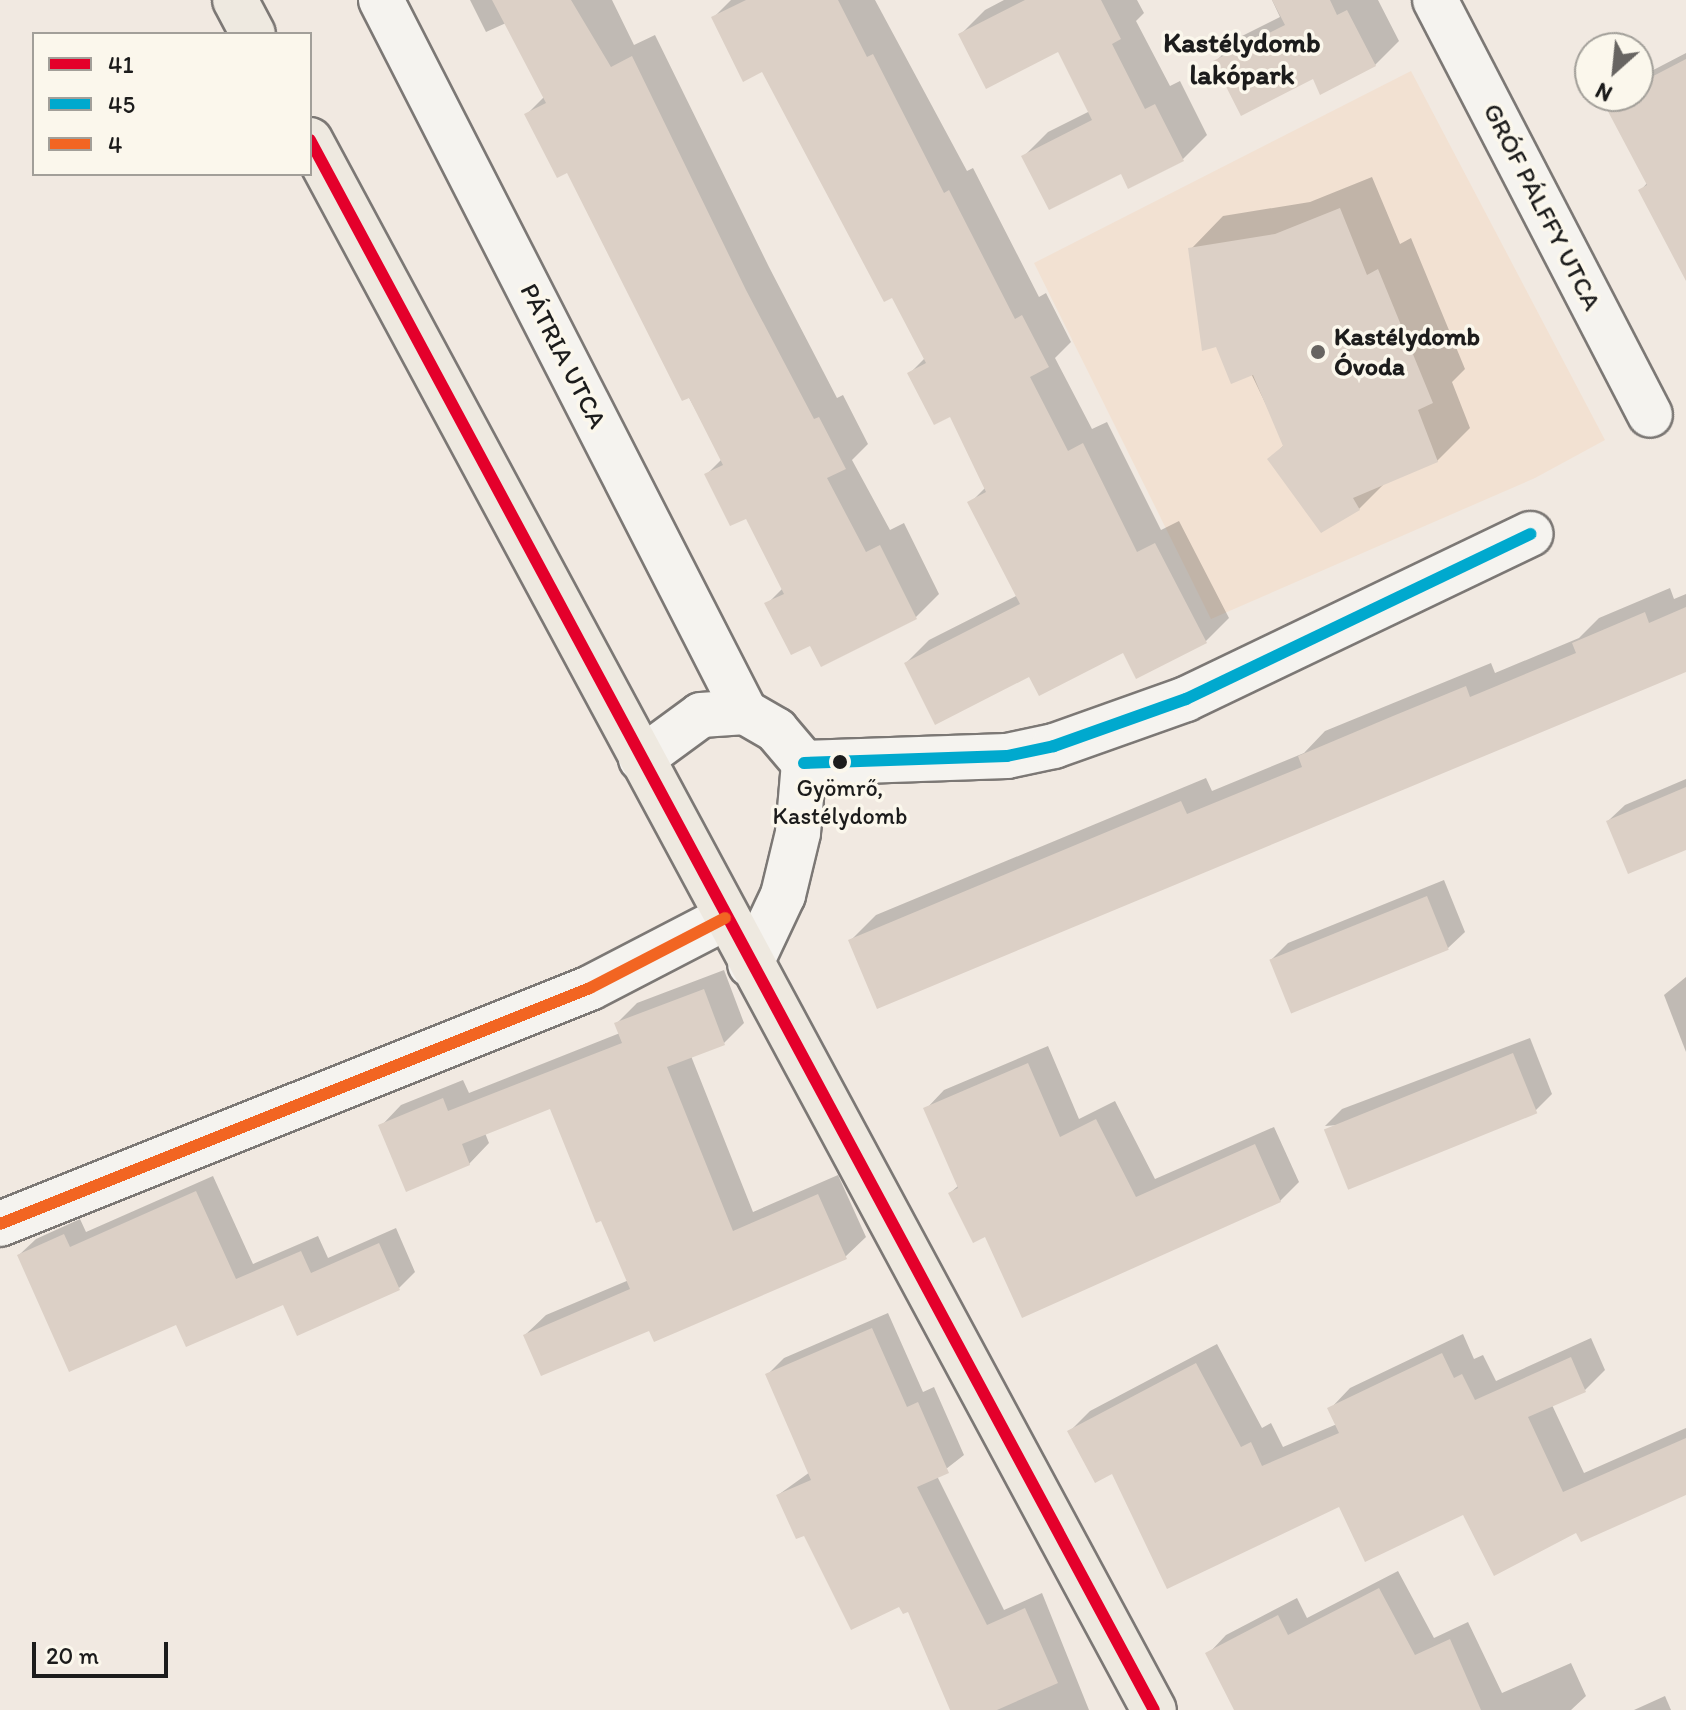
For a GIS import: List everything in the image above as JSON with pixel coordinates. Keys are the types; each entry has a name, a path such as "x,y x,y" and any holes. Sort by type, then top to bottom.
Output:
{"main road":[{"path":"235,0 252,32"},
{"path":"312,144 750,965 1154,1710"}],"street":[{"name":"PÁTRIA UTCA","path":"381,0 745,712"},
{"name":"GRÓF PÁLFFY UTCA","path":"1435,0 1650,415"},
{"path":"804,763 1007,756 1054,746 1186,699 1530,534"},
{"path":"631,741 701,715 745,712 776,730 804,763 798,833 783,895 750,965"},
{"path":"0,1224 590,988 725,918"}],"shaded area":[{"name":"Kastélydomb Óvoda","path":"1411,71 1605,440 1535,478 1211,619 1034,263"}],"building":[{"path":"492,0 571,0 611,67 632,56 746,290 814,419 819,417 846,469 827,478 866,552 880,545 917,619 821,667 810,646 791,655 764,603 784,594 746,519 730,526 704,474 723,465 689,398 682,401 567,173 557,178 524,114 546,103"},
{"path":"746,0 838,0 867,57 873,54 944,193 949,190 1015,319 1022,315 1049,367 1030,377 1068,451 1083,443 1137,552 1155,543 1207,643 1136,679 1123,653 1039,696 1029,677 935,725 904,663 1020,604 967,502 986,492 950,417 934,425 907,373 926,363 892,298 884,302 762,72 743,82 711,17"},
{"path":"1025,0 1101,0 1121,39 1112,44 1145,109 1155,104 1184,161 1128,189 1121,174 1049,210 1021,156 1092,120 1058,52 986,89 958,34"},
{"path":"1272,0 1330,0 1337,15 1347,10 1376,66 1320,95 1313,79 1241,116 1213,61 1285,25"},
{"path":"1686,59 1686,281 1638,190 1647,185 1608,112 1654,112 1654,76"},
{"path":"1340,208 1367,275 1378,269 1433,403 1418,410 1438,462 1353,498 1360,510 1321,533 1267,459 1283,446 1253,375 1231,384 1216,347 1202,351 1188,248 1275,234"},
{"path":"1686,607 1686,672 877,1009 848,940 1181,801 1187,814 1302,767 1298,756 1466,686 1470,697 1576,653 1572,643 1645,612 1649,623"},
{"path":"1686,787 1686,850 1628,874 1606,821"},
{"path":"1427,896 1449,950 1291,1013 1269,960"},
{"path":"704,989 725,1045 667,1067 733,1231 818,1194 847,1259 654,1342 649,1331 541,1376 523,1335 630,1289 601,1221 596,1223 550,1109 462,1144 470,1165 406,1192 378,1125 443,1098 448,1111 622,1043 614,1023"},
{"path":"1513,1053 1537,1113 1348,1190 1324,1129"},
{"path":"1028,1063 1060,1137 1096,1119 1136,1197 1255,1144 1281,1202 1022,1318 985,1237 973,1243 948,1193 958,1188 923,1108"},
{"path":"196,1191 236,1279 301,1251 311,1273 379,1243 400,1290 297,1336 283,1305 186,1347 176,1325 69,1372 17,1255 64,1234 70,1247"},
{"path":"872,1328 907,1407 918,1402 949,1473 917,1487 987,1625 1025,1608 1058,1683 997,1710 950,1710 908,1612 903,1614 899,1607 851,1630 804,1536 796,1539 776,1495 811,1480 765,1374"},
{"path":"1442,1353 1454,1378 1462,1374 1475,1400 1571,1357 1586,1392 1528,1417 1563,1492 1686,1438 1686,1495 1581,1542 1576,1533 1494,1576 1463,1515 1365,1562 1339,1507 1167,1589 1112,1474 1095,1483 1067,1431 1196,1363 1241,1447 1251,1442 1262,1466 1339,1433 1327,1408"},
{"path":"1379,1588 1415,1655 1450,1639 1481,1710 1234,1710 1205,1653 1278,1615 1288,1635"}],"transit line":[{"name":"41","path":"312,144 1154,1710"},
{"name":"45","path":"804,763 1007,756 1054,746 1186,699 1530,534"},
{"name":"4","path":"0,1224 590,988 725,918"}],"place":[{"name":"Kastélydomb Óvoda","path":"1318,352"},
{"name":"Gyömrő, Kastélydomb","path":"840,762"}],"district":[{"name":"Kastélydomb lakópark","path":"1242,58"}]}
